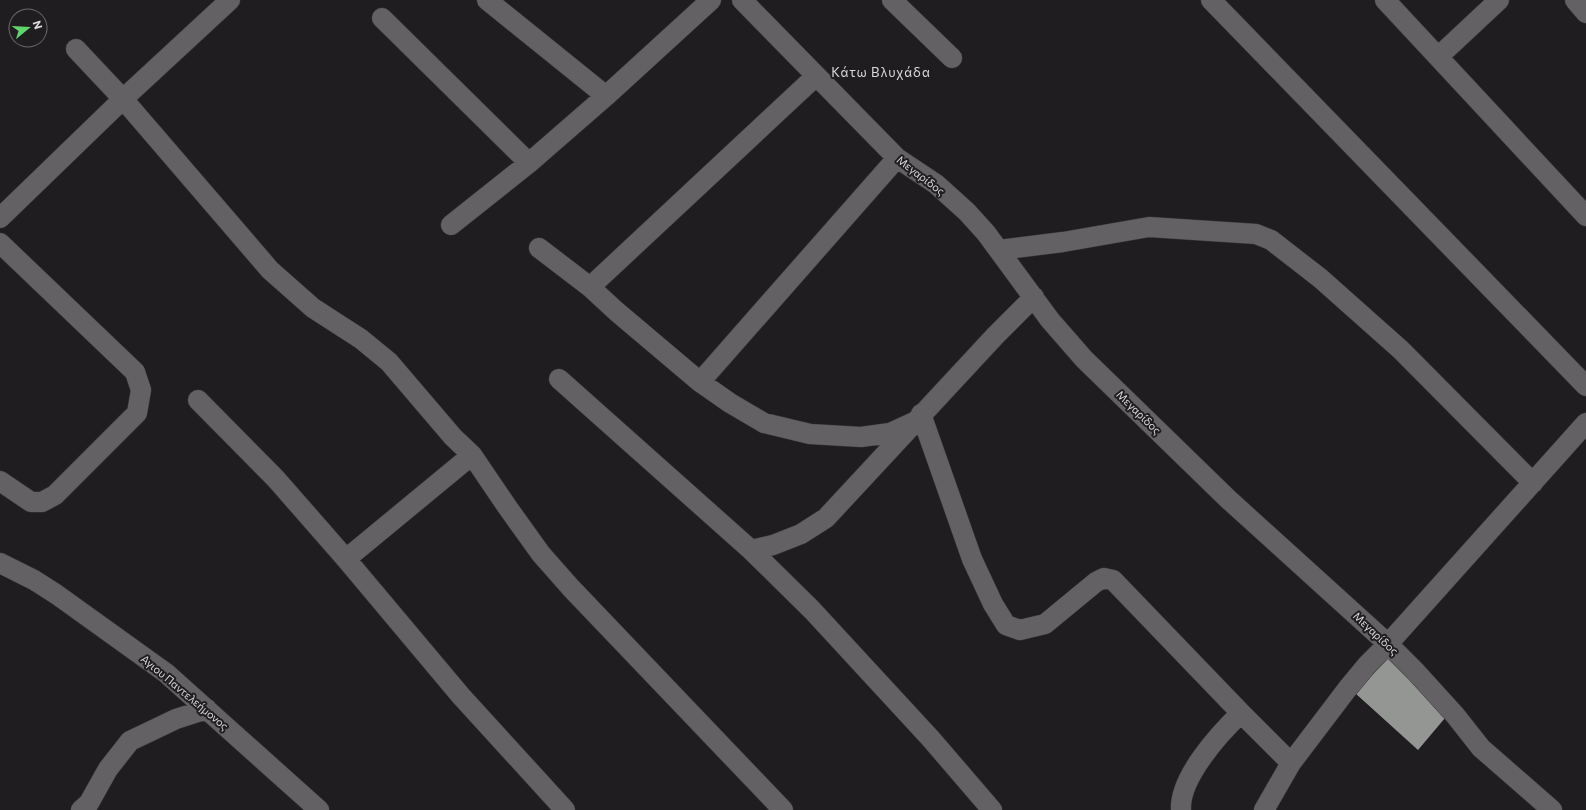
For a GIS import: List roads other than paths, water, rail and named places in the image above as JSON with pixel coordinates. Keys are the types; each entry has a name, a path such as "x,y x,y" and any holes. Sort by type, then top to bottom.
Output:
{"street":[{"path":"0,218 123,99 230,0"},
{"path":"487,0 606,96"},
{"path":"451,225 529,163 606,96 711,0"},
{"name":"Μεγαρίδος","path":"742,0 897,158 936,184 968,212 999,250 1050,320 1084,359 1228,499 1388,644 1420,676 1455,715 1481,748 1552,810"},
{"path":"892,0 952,58"},
{"path":"1211,0 1586,386"},
{"path":"1385,0 1586,216"},
{"path":"1438,57 1499,0"},
{"path":"1576,0 1586,13"},
{"path":"382,18 529,163"},
{"path":"76,49 123,99 270,270 313,308 361,339 389,362 453,437 472,455 541,554 571,588 783,810"},
{"path":"590,287 816,76"},
{"path":"700,382 897,158"},
{"path":"999,250 1062,242 1149,227 1256,234 1271,240 1320,278 1401,350 1533,483"},
{"path":"0,243 135,372 141,390 138,413 55,495 42,502 31,502 0,481"},
{"path":"539,248 590,287 700,382 730,403 764,423 810,434 862,437 890,433 917,418"},
{"path":"752,550 801,534 826,518 917,418 995,336 1034,298"},
{"path":"558,379 752,550 812,610 921,727 992,810"},
{"path":"198,400 276,479 346,559 554,807"},
{"path":"917,418 972,559 993,604 1006,624 1020,630 1045,624 1096,582 1104,578 1113,580 1291,763"},
{"path":"1264,810 1291,763 1348,688 1586,423"},
{"path":"346,559 472,455"},
{"name":"Αγιου Παντελεήμονος","path":"0,563 34,580 56,594 166,673 319,810"},
{"path":"81,810 89,803 108,769 130,741 176,719 207,709"},
{"path":"1181,810 1180,802 1188,780 1224,729 1241,713"}],"district":[{"name":"Κάτω Βλυχάδα","path":"881,72"}]}
